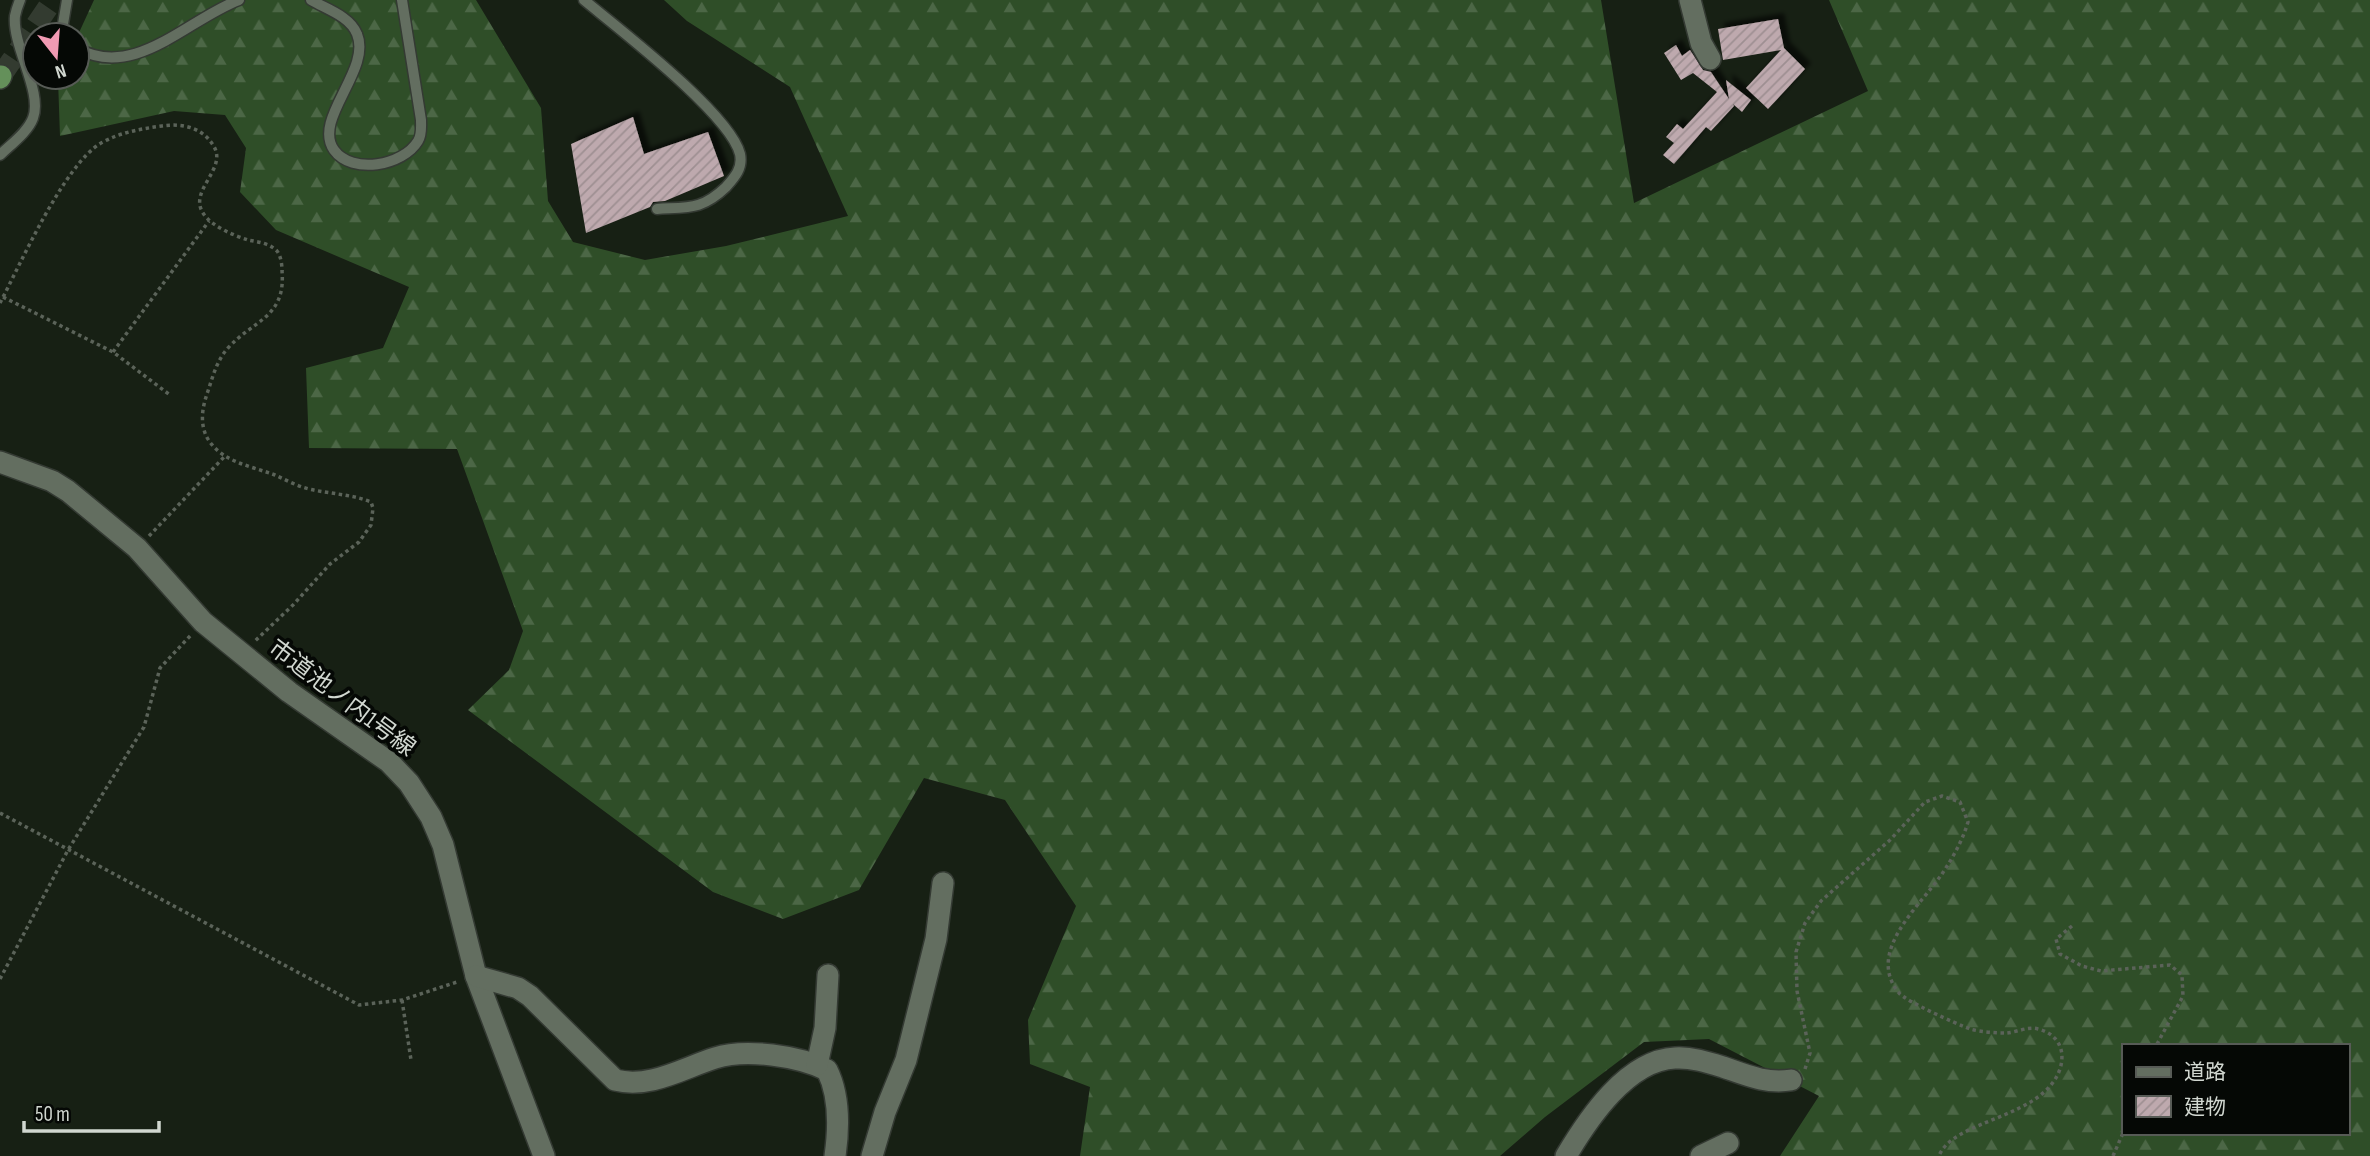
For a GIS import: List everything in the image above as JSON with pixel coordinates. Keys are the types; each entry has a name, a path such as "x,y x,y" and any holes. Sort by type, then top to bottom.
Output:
{"street":[{"path":"1690,0 1702,43 1710,59"},
{"name":"市道池ノ内1号線","path":"0,462 52,481 68,491 137,548 203,622 289,692 389,762 409,783 431,817 443,845 476,976 544,1156"},
{"path":"872,1156 885,1112 906,1060 936,939 943,883"},
{"path":"817,1065 825,1028 828,975"},
{"path":"476,976 518,988 530,996 615,1080 629,1083 667,1077 718,1057 741,1054 784,1057 827,1070 834,1083 836,1095 835,1156"},
{"path":"1566,1156 1601,1103 1629,1078 1661,1060 1691,1058 1754,1079 1791,1080"},
{"path":"1701,1156 1728,1143"}],"lane":[{"path":"0,155 30,124 36,103 16,35 15,15 20,0"},
{"path":"63,21 66,0"},
{"path":"91,53 103,58 124,57 145,51 239,0"},
{"path":"311,0 342,16 357,33 359,45 355,69 329,125 328,138 341,157 363,165 386,164 400,157 417,143 421,133 402,0"},
{"path":"584,0 657,61 713,114 735,142 740,154 740,168 735,177 713,200 688,207 657,209"}],"path":[{"path":"0,303 46,214 81,161 99,145 126,132 170,124 196,130 214,146 217,158 199,201 201,211 209,221 277,251 283,283 272,313 229,348 214,373 204,404 202,420 205,432 211,443 225,456 306,488 355,495 371,502 373,508 370,525 359,542 330,564 293,605 241,654"},
{"path":"113,352 209,221"},
{"path":"3,297 113,352 170,395"},
{"path":"137,548 225,456"},
{"path":"0,979 68,850 144,727 160,668 203,622"},
{"path":"1791,1080 1804,1071 1810,1053 1797,991 1796,952 1805,923 1821,901 1890,840 1925,802 1942,796 1960,802 1968,822 1960,845 1941,876 1907,918 1891,947 1889,974 1900,995 1930,1011 1972,1029 2007,1033 2037,1028 2056,1037 2063,1051 2060,1070 2045,1094 1966,1131 1943,1147 1940,1156"},
{"path":"0,813 359,1005 402,1000 476,976"},
{"path":"2072,926 2056,939 2060,954 2082,966 2101,971 2171,965 2182,975 2183,996 2157,1044"},
{"path":"402,1000 411,1060"},
{"path":"2113,1156 2122,1135"}],"green space":[{"path":"94,0 476,0 541,108 548,201 573,242 645,260 726,246 848,216 790,87 687,21 664,0 1601,0 1634,203 1868,91 1829,0 2370,0 2370,1156 1780,1156 1819,1096 1709,1039 1644,1042 1545,1117 1500,1156 1080,1156 1090,1087 1030,1064 1028,1020 1076,906 1005,800 924,778 859,890 783,919 713,892 468,710 509,670 523,631 457,449 309,448 306,368 383,348 409,287 276,230 240,192 246,148 225,115 174,111 60,136 58,91 91,91 91,21 84,21"}],"building":[{"path":"1778,19 1784,48 1805,69 1768,109 1746,88 1781,50 1723,60 1718,29"},
{"path":"1676,45 1682,56 1690,50 1703,70 1711,72 1729,99 1726,80 1751,100 1742,112 1733,104 1711,131 1706,127 1674,164 1663,155 1674,143 1666,137 1677,124 1683,129 1717,92 1693,73 1681,80 1664,53"},
{"path":"633,117 644,154 708,132 724,176 665,201 653,202 650,207 586,233 571,144"}],"tunnel":[{"path":"1,76 53,0"}]}
